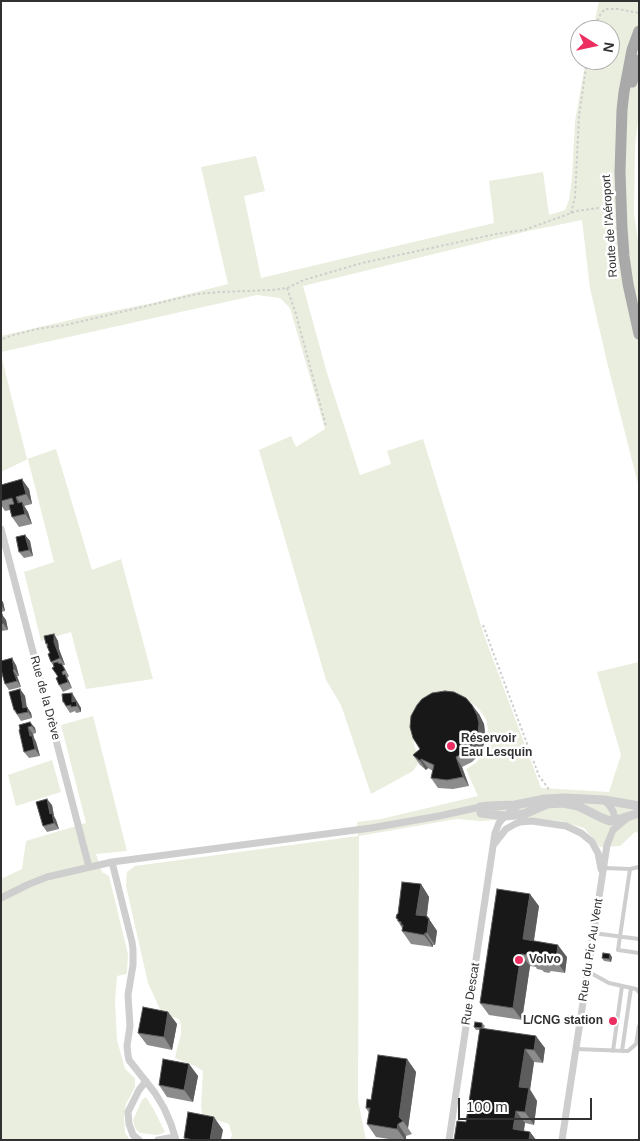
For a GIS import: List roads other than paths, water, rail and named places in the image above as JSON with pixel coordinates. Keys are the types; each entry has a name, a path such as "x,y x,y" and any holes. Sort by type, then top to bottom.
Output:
{"main road":[{"name":"Route de l'Aéroport","path":"639,31 632,50 626,77 622,110 621,146 621,204 624,256 639,334"},
{"name":"Route de l'Aéroport","path":"621,146 629,96 639,60"}],"street":[{"name":"Rue de la Drève","path":"1,529 89,866"},
{"path":"1,898 42,879 89,866 364,829 480,810 489,806 565,798 604,800 639,806"},
{"path":"604,800 611,808 616,820"},
{"path":"480,810 505,816 520,815 547,804 563,803 578,806 610,821 639,813"},
{"name":"Rue Descat","path":"449,1140 496,829 505,816 521,804"},
{"path":"613,830 628,817"},
{"name":"Rue du Pic Au Vent","path":"562,1140 601,879 608,841 616,820"},
{"name":"Rue Descat","path":"493,848 501,834 515,824 532,821 540,822"},
{"name":"Rue du Pic Au Vent","path":"540,822 566,826 586,837 598,853 601,879"},
{"path":"112,862 133,949 128,995 130,1026 127,1050 129,1060 164,1108 175,1138 158,1140"},
{"path":"139,1140 133,1135 129,1124 128,1112 139,1090 146,1081"}],"lane":[{"path":"603,868 630,869 639,867"},
{"path":"630,869 618,950 639,953"},
{"path":"593,933 639,939"},
{"path":"587,971 609,983 636,989 639,992"},
{"path":"613,1051 622,986"},
{"path":"622,1051 632,988"},
{"path":"576,1049 628,1051 636,1044 639,1026"}],"place":[{"name":"Réservoir Eau Lesquin","path":"451,746"},
{"name":"Volvo","path":"519,960"},
{"name":"L/CNG station","path":"613,1021"}]}
